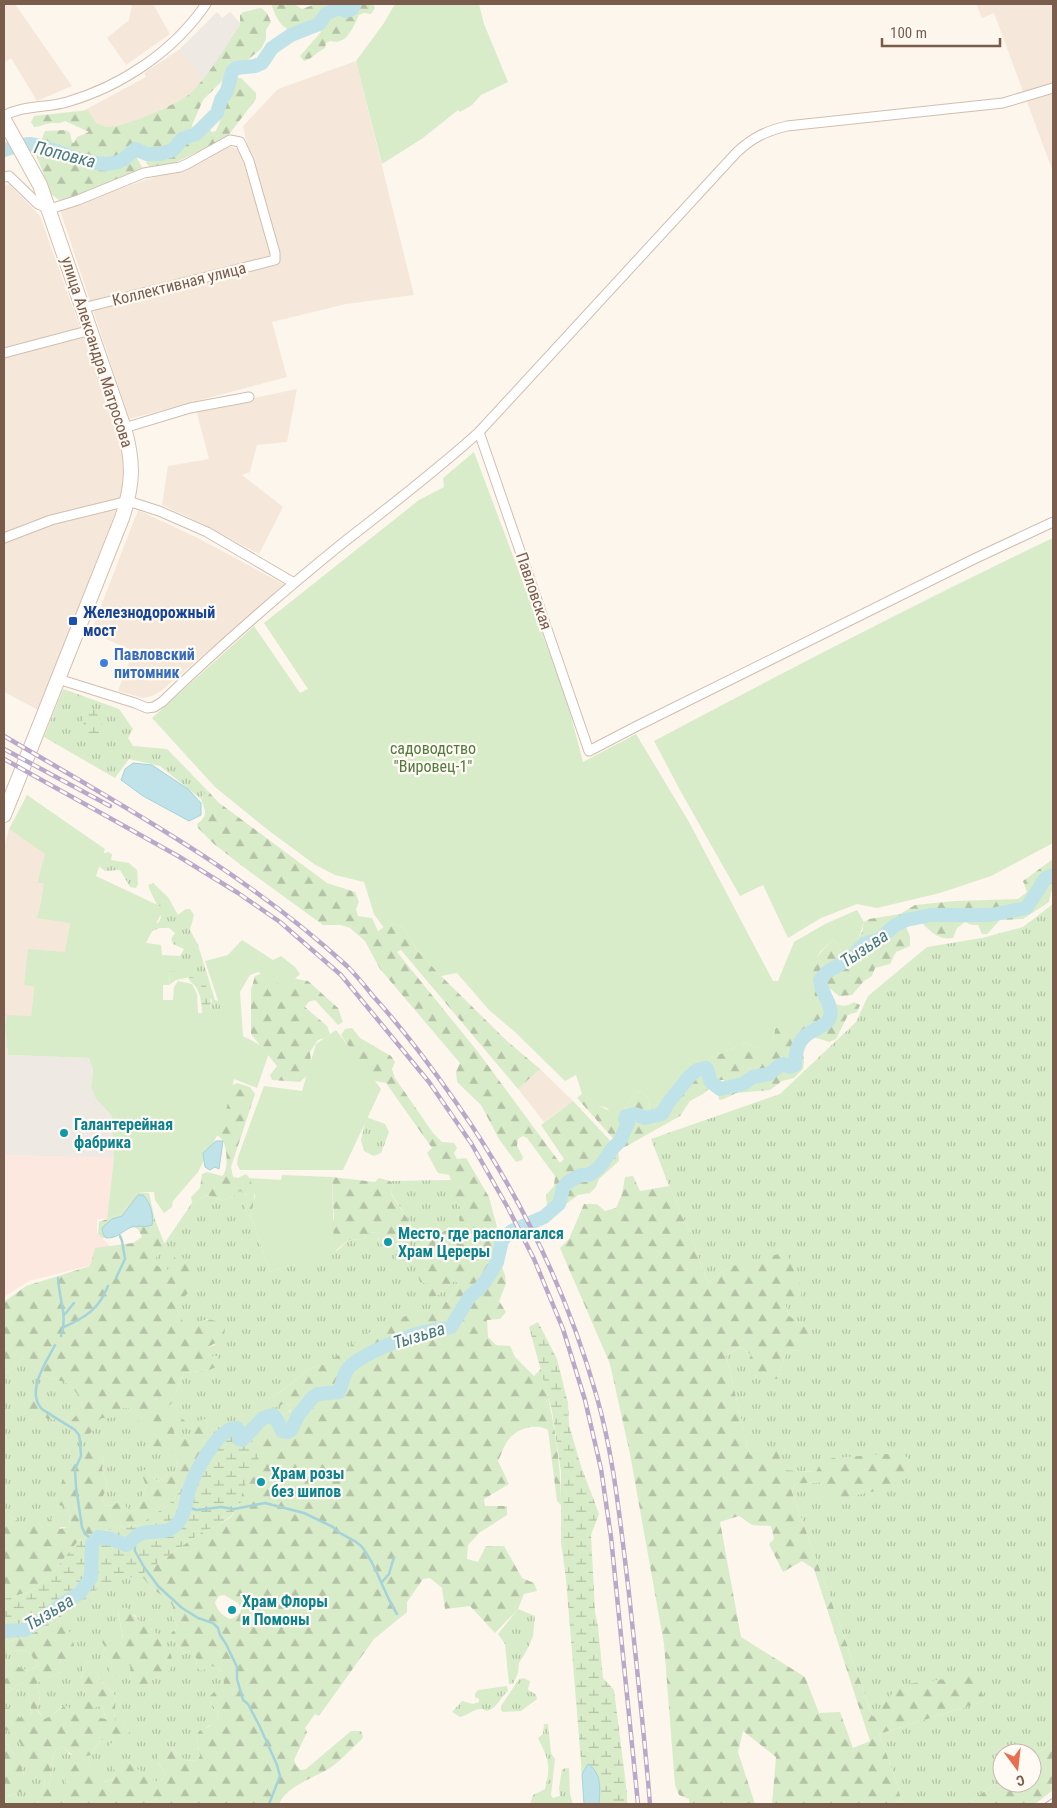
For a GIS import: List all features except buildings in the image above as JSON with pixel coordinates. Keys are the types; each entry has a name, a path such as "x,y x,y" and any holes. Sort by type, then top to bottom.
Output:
{"main road":[{"name":"улица Александра Матросова","path":"4,118 35,173 50,209 124,428 131,455 132,470 128,500 4,815"}],"street":[{"path":"4,118 22,110 65,102 92,93 138,69 171,45 197,17 206,4"},
{"path":"58,679 135,702 148,708 162,702 203,662 294,584 450,459 479,432 737,152 758,135 786,126 1004,103 1053,88"},
{"name":"Коллективная улица","path":"50,209 78,200 144,173 180,167 230,140 240,142 249,161 275,253 275,260 83,308"},
{"path":"4,177 9,176 38,204 50,209"},
{"path":"4,354 91,330"},
{"path":"124,428 190,408 249,397"},
{"name":"Павловская","path":"479,432 589,751 938,576 1053,522"},
{"path":"4,538 51,520 128,500 207,532 294,584"}],"shaded area":[{"path":"4,4 15,4 72,86 37,101 11,58 4,63"},
{"path":"132,4 153,4 170,34 126,65 107,38 129,20"},
{"path":"976,4 1053,4 1053,172 994,13 982,18"},
{"path":"217,12 222,18 230,12 243,26 204,81 180,49"},
{"path":"180,49 204,81 189,96 100,139 83,111 146,77 144,73"},
{"path":"356,61 414,295 346,304 272,322 287,377 129,419 60,210 145,180 182,170 228,146 249,153 243,126 278,89"},
{"path":"9,184 40,216 120,440 124,469 122,492 115,513 38,710 4,692 4,185"},
{"path":"297,389 287,442 257,445 250,472 242,475 283,507 259,554 203,524 162,505 168,466 209,459 196,410"},
{"path":"138,510 198,538 285,585 161,691 143,698 118,691 133,651 91,632"},
{"path":"9,829 46,854 37,882 46,883 70,922 66,952 24,985 34,987 31,1017 5,1027 8,1055 4,1055 4,847"},
{"path":"4,1055 89,1058 93,1070 91,1087 96,1099 112,1116 114,1158 4,1155"},
{"path":"540,1069 573,1101 544,1122 518,1089"},
{"path":"4,1155 114,1158 107,1219 97,1219 97,1233 112,1248 92,1265 29,1281 4,1297"}],"green space":[{"path":"271,4 294,4 302,9 316,4 373,4 375,8 371,14 364,13 359,15 352,30 341,41 326,43 325,48 304,61 300,56 321,32 319,27 304,35 291,31 282,25 276,17"},
{"path":"395,4 479,4 484,24 508,82 481,95 472,105 460,112 458,110 423,138 382,164 356,61 384,23"},
{"path":"261,8 267,13 271,22 266,30 266,39 261,49 225,78 203,100 192,125 194,132 198,134 208,128 212,132 216,131 233,78 241,78 256,93 256,99 227,137 207,150 172,164 151,168 146,163 149,153 147,149 134,149 118,158 117,162 120,165 136,156 143,169 81,197 59,200 51,194 34,149 36,142 41,141 45,131 66,130 70,133 74,143 77,137 89,132 65,121 34,127 31,122 34,116 88,110 96,123 110,127 139,119 164,108 191,93 205,77 240,25 240,15 243,12"},
{"name":"садоводство \"Вировец-1\"","path":"474,452 566,697 583,762 636,734 689,822 773,981 778,981 794,942 825,924 857,910 864,922 853,955 846,959 834,939 820,952 807,971 820,1011 789,1030 784,1022 775,1029 773,1041 769,1048 759,1048 745,1043 711,1058 703,1070 671,1099 652,1124 647,1121 650,1108 649,1101 641,1091 635,1092 620,1116 614,1118 607,1108 597,1105 582,1094 576,1075 565,1081 515,1032 489,1010 457,973 441,976 416,949 404,928 391,923 384,928 374,914 364,882 335,875 314,864 268,830 215,787 152,718 254,626 300,693 308,689 264,623 419,500 444,487 443,478"},
{"path":"1053,538 1053,843 991,876 940,893 877,908 857,904 821,918 788,938 763,885 740,896 654,741 852,637"},
{"path":"63,689 119,709 133,729 128,738 133,746 167,749 207,790 201,799 160,766 129,759 115,778 44,737"},
{"path":"92,709 97,710 98,719 106,729 104,734 97,738 88,736 83,724 84,712"},
{"path":"207,790 218,802 327,883 355,892 359,902 356,909 358,916 372,918 378,931 391,923 404,928 416,949 441,976 507,1041 540,1069 518,1089 401,950 397,952 478,1052 560,1163 564,1159 541,1125 573,1101 618,1149 619,1161 599,1179 596,1187 590,1193 578,1195 553,1214 547,1206 546,1195 554,1186 555,1176 527,1138 523,1136 518,1139 517,1146 523,1157 522,1160 516,1162 499,1139 481,1105 457,1082 456,1072 460,1063 380,969 365,941 350,928 341,925 323,925 246,869 214,844 198,828 197,824 205,815 201,799"},
{"path":"27,795 105,849 96,876 164,908 146,943 161,945 162,955 180,956 179,971 170,971 169,985 163,985 163,1000 173,1000 174,987 178,981 192,984 197,994 198,1013 218,1014 221,1009 205,961 228,955 242,940 273,960 281,956 295,967 300,974 285,988 258,972 250,975 240,992 243,1036 270,1050 257,1088 234,1079 222,1126 198,1172 173,1201 172,1207 164,1213 155,1200 154,1192 137,1192 121,1214 107,1219 114,1158 112,1116 96,1099 91,1087 93,1070 89,1058 8,1055 5,1027 7,1015 31,1016 34,987 24,985 28,949 65,952 70,923 37,918 46,883 37,883 45,854 9,829"},
{"path":"108,852 112,854 111,860 129,863 137,870 138,884 136,888 130,887 120,870 105,871 91,860 97,855"},
{"path":"1053,859 1053,891 1051,892 1049,902 1023,919 1000,920 987,934 982,934 978,925 965,922 957,928 953,938 942,938 933,933 917,918 910,919 905,924 910,937 910,946 896,952 890,964 875,968 872,976 864,981 852,995 839,996 828,987 824,989 825,997 836,1004 846,1006 854,1002 860,1005 857,1012 848,1015 836,1039 829,1042 810,1038 803,1041 798,1050 803,1054 803,1069 794,1078 782,1081 770,1090 736,1093 719,1100 718,1094 725,1084 724,1080 719,1080 703,1094 690,1101 680,1116 625,1147 618,1144 577,1098 582,1094 620,1116 635,1092 641,1091 649,1101 650,1108 647,1121 652,1124 671,1099 703,1070 711,1058 745,1043 759,1048 773,1041 775,1029 781,1024 790,1010 809,967 834,939 846,959 862,932 864,922 869,919 900,914 915,905 955,901 1018,899 1027,892 1023,881"},
{"path":"44,882 131,921 158,923 161,918 148,885 153,883 168,897 178,915 186,909 190,909 194,915 190,930 198,945 215,1000 221,1002 224,1012 208,1019 212,1000 191,977 176,980 169,985 170,971 178,971 180,956 184,949 173,944 171,939 175,933 169,928 160,928 146,933 72,924 48,917 41,902"},
{"path":"1053,904 1053,1741 1042,1749 1042,1743 992,1743 992,1786 967,1804 902,1804 896,1780 879,1734 985,1701 873,1717 792,1492 795,1484 822,1482 885,1489 817,1472 784,1470 750,1455 726,1356 740,1346 778,1379 788,1351 803,1350 807,1327 789,1316 785,1303 729,1267 708,1283 688,1228 651,1139 780,1094 856,1022 868,996 927,947 982,938 1023,927"},
{"path":"263,973 308,981 338,1008 343,1022 338,1025 315,1000 308,1002 305,1007 327,1026 330,1034 318,1040 310,1052 312,1071 300,1082 272,1080 270,1075 277,1066 251,1034 251,990 255,976"},
{"path":"191,977 204,983 210,993 211,1005 208,1019 202,1019 201,999 196,987 188,978"},
{"path":"352,1028 360,1038 391,1056 395,1062 392,1069 395,1078 433,1133 442,1142 454,1143 457,1148 454,1153 457,1159 466,1158 489,1197 497,1227 494,1247 505,1275 506,1284 499,1301 506,1312 500,1319 487,1320 488,1337 496,1345 510,1346 515,1357 534,1376 541,1369 556,1436 560,1470 561,1505 557,1501 548,1430 538,1427 522,1429 507,1441 498,1461 509,1484 484,1499 485,1506 507,1506 507,1515 479,1533 468,1545 467,1559 478,1562 486,1546 504,1546 522,1578 534,1583 537,1591 524,1594 518,1609 495,1633 470,1606 445,1609 442,1588 430,1578 423,1579 407,1602 407,1612 374,1639 319,1716 315,1714 305,1728 307,1732 294,1760 301,1770 306,1769 351,1731 361,1731 362,1739 333,1766 289,1791 279,1804 34,1804 34,1796 44,1791 45,1778 36,1772 15,1734 4,1729 4,1708 9,1708 20,1718 30,1716 31,1707 28,1686 22,1683 4,1694 4,1678 6,1679 13,1668 19,1667 28,1671 38,1666 29,1651 19,1650 4,1653 4,1643 31,1634 62,1620 69,1630 73,1641 73,1658 65,1669 37,1683 40,1700 37,1710 44,1719 61,1708 68,1706 72,1713 106,1719 103,1709 99,1706 85,1712 80,1707 86,1696 81,1680 84,1665 89,1661 94,1661 100,1681 113,1692 116,1698 114,1723 127,1722 132,1725 133,1728 118,1746 108,1752 106,1748 116,1739 100,1741 91,1755 86,1756 73,1756 64,1747 56,1750 52,1760 49,1788 58,1789 63,1797 68,1794 65,1785 66,1778 76,1763 88,1764 104,1782 113,1779 115,1773 113,1764 119,1759 127,1760 155,1782 163,1779 165,1773 158,1762 157,1752 163,1746 171,1747 185,1760 197,1761 200,1756 196,1737 199,1731 217,1723 218,1712 210,1702 210,1696 224,1683 220,1669 209,1665 203,1671 199,1670 196,1667 197,1660 192,1651 184,1653 172,1638 171,1633 178,1627 171,1615 173,1607 169,1600 151,1588 141,1575 202,1532 217,1526 231,1517 241,1502 186,1482 171,1503 147,1520 139,1525 118,1526 79,1540 53,1572 32,1591 4,1599 4,1513 20,1522 37,1522 43,1528 53,1516 58,1518 60,1529 68,1527 71,1520 66,1507 59,1505 57,1496 72,1452 76,1452 82,1457 86,1456 86,1447 92,1444 100,1447 104,1455 102,1469 108,1486 102,1498 105,1505 113,1506 119,1501 124,1501 128,1512 134,1512 139,1505 146,1486 142,1475 143,1470 147,1470 150,1476 158,1481 175,1472 178,1462 169,1449 154,1447 147,1428 136,1420 132,1409 124,1407 116,1417 102,1418 98,1421 97,1427 87,1436 75,1436 70,1430 71,1421 83,1408 81,1400 70,1384 45,1376 37,1369 29,1357 24,1357 7,1373 4,1370 4,1302 26,1286 90,1266 95,1248 133,1243 142,1237 138,1229 129,1225 115,1237 102,1238 98,1234 99,1222 121,1214 137,1192 149,1193 155,1220 165,1245 152,1263 167,1271 175,1256 196,1262 189,1292 179,1302 179,1313 185,1326 211,1320 216,1321 225,1329 223,1339 208,1347 208,1352 211,1356 217,1356 219,1360 216,1367 209,1370 184,1373 171,1404 164,1409 165,1414 175,1413 185,1421 184,1426 174,1428 174,1433 181,1438 188,1436 192,1432 197,1421 205,1419 215,1429 230,1424 250,1437 258,1425 291,1410 289,1405 283,1404 274,1408 268,1404 268,1399 311,1368 328,1363 368,1333 419,1310 431,1313 431,1304 447,1302 459,1284 454,1281 438,1295 430,1298 427,1292 430,1289 428,1284 420,1282 418,1276 422,1272 407,1255 415,1246 434,1237 434,1233 456,1229 460,1224 459,1217 465,1211 454,1201 451,1193 454,1187 449,1175 438,1173 427,1153 432,1148 386,1083 375,1081 344,1057 351,1050 341,1035 345,1029","holes":["224,1595 238,1603 241,1609 240,1613 230,1619 220,1612 215,1602 219,1596"]},
{"path":"336,1030 381,1089 343,1170 240,1170 237,1164 238,1157 264,1086 302,1091 316,1044"},
{"path":"237,1083 250,1087 255,1094 231,1167 233,1177 238,1178 246,1174 250,1178 254,1189 251,1216 245,1214 245,1195 240,1191 223,1201 207,1195 192,1203 191,1197 200,1188 202,1174 207,1172 222,1176 226,1169 226,1149 222,1140 214,1132 229,1086"},
{"path":"366,1117 385,1124 389,1132 381,1153 374,1156 364,1151 361,1140"},
{"path":"282,1175 332,1177 334,1252 270,1272 251,1216 255,1196 250,1178 281,1180"},
{"path":"633,1176 640,1191 669,1186 688,1228 708,1283 729,1267 786,1252 802,1288 801,1297 785,1304 789,1316 807,1327 813,1341 803,1350 788,1351 778,1379 743,1376 751,1355 740,1346 726,1356 750,1455 777,1449 784,1470 816,1472 819,1466 832,1458 901,1453 908,1458 908,1468 885,1489 829,1501 822,1482 795,1484 792,1492 873,1717 899,1685 975,1675 985,1701 879,1734 896,1780 902,1804 772,1804 776,1757 743,1731 738,1752 755,1804 689,1804 689,1799 679,1795 675,1785 664,1644 630,1454 610,1364 560,1248 569,1239 584,1204 597,1204 605,1211 616,1208 622,1194 625,1177","holes":["739,1516 752,1525 771,1526 774,1539 769,1544 783,1572 802,1561 814,1569 870,1741 853,1748 840,1712 819,1713 805,1677 741,1637 720,1522"]},
{"path":"332,1177 375,1182 379,1178 390,1181 393,1184 391,1194 411,1224 412,1230 409,1237 387,1247 382,1247 376,1233 371,1232 363,1239 348,1240 334,1252 304,1246 334,1219"},
{"path":"451,1180 454,1187 454,1201 465,1211 458,1227 435,1233 435,1237 415,1246 422,1272 420,1282 428,1283 431,1289 438,1295 455,1280 459,1284 447,1302 437,1302 431,1313 328,1363 311,1368 268,1399 289,1405 291,1409 286,1414 270,1418 250,1437 215,1430 205,1419 190,1436 181,1438 174,1433 174,1428 179,1426 165,1414 163,1409 171,1404 184,1373 209,1370 211,1356 208,1352 208,1347 215,1345 208,1319 185,1327 179,1313 179,1302 167,1272 151,1263 192,1203 207,1195 223,1201 240,1191 245,1195 245,1214 251,1216 270,1272 338,1250 348,1240 363,1239 370,1232 376,1233 379,1241 411,1224 391,1193 393,1184 390,1181"},
{"path":"538,1322 557,1359 568,1403 569,1425 581,1466 599,1514 591,1535 595,1612 603,1678 614,1690 627,1804 599,1804 600,1786 588,1764 582,1774 566,1579 561,1542 561,1472 552,1411 529,1327"},
{"path":"24,1357 30,1357 37,1369 45,1376 70,1384 81,1400 83,1409 98,1421 124,1407 132,1409 151,1431 151,1441 172,1450 178,1462 175,1472 158,1481 150,1476 142,1475 146,1486 139,1505 134,1512 128,1512 119,1501 113,1506 105,1505 102,1498 108,1486 102,1469 104,1455 82,1457 76,1452 66,1507 71,1520 68,1527 43,1528 37,1522 20,1522 4,1513 4,1370 7,1373"},
{"path":"29,1393 35,1393 63,1416 61,1420 49,1419 25,1410 24,1401"},
{"path":"221,1423 237,1425 248,1433 259,1460 249,1476 242,1493 241,1502 231,1516 217,1526 202,1532 141,1575 103,1584 62,1620 31,1634 4,1643 4,1599 32,1591 53,1572 79,1540 118,1526 139,1525 171,1503 186,1482 215,1430"},
{"path":"141,1574 151,1588 169,1600 173,1607 171,1615 178,1627 171,1633 172,1638 184,1653 192,1651 197,1660 196,1667 209,1665 220,1669 224,1683 210,1702 218,1712 217,1724 208,1726 196,1737 200,1757 197,1761 185,1760 171,1747 158,1762 165,1773 163,1779 155,1782 127,1760 115,1773 113,1779 103,1782 88,1764 68,1794 63,1797 49,1788 52,1760 56,1750 64,1747 70,1755 91,1755 98,1743 107,1737 116,1739 108,1752 127,1722 114,1724 116,1698 113,1692 100,1681 94,1662 89,1661 84,1665 81,1680 86,1696 103,1709 106,1720 72,1713 61,1707 48,1719 44,1719 37,1709 40,1700 37,1683 61,1672 62,1620 4,1643 4,1599 49,1589","holes":["118,1611 135,1615 141,1624 152,1629 163,1675 151,1680 131,1683 130,1664 126,1665 111,1661 105,1658 102,1653 106,1648 123,1640"]},
{"path":"125,1607 142,1624 159,1636 167,1646 172,1658 171,1668 151,1680 148,1688 141,1692 135,1690 131,1683 130,1665 126,1666 119,1678 109,1673 111,1661 105,1658 102,1653 106,1648 102,1642 108,1634 123,1639 118,1610"},
{"path":"518,1609 535,1616 533,1636 519,1663 518,1673 513,1684 509,1684 505,1644 498,1634"},
{"path":"19,1650 29,1651 38,1666 28,1671 19,1667 6,1679 4,1678 4,1653"},
{"path":"523,1678 530,1681 528,1689 536,1695 537,1699 521,1711 503,1712 501,1706 519,1679"},
{"path":"22,1683 28,1685 31,1711 30,1716 20,1719 9,1708 4,1708 4,1694"},
{"path":"507,1686 508,1691 491,1710 480,1709 460,1717 452,1712 462,1701 473,1704 479,1702 479,1699 475,1697 478,1690"},
{"path":"544,1724 548,1724 551,1753 555,1759 551,1795 553,1798 560,1796 559,1788 562,1769 569,1768 570,1794 573,1804 530,1804 533,1795 545,1789 547,1781 548,1763 538,1738 543,1734"},
{"path":"4,1729 15,1734 36,1771 45,1778 44,1792 34,1796 34,1804 4,1804 4,1797 21,1792 24,1773 4,1741"},
{"path":"4,1741 18,1761 26,1784 21,1792 4,1797"},
{"path":"1053,1741 1053,1790 1035,1804 967,1804 992,1786 992,1793 1042,1793 1042,1749"}],"water":[{"path":"133,763 152,765 188,789 201,803 201,815 189,821 143,796 121,780 125,769"},
{"path":"216,1141 223,1141 219,1169 215,1167 210,1170 205,1167 203,1153"},
{"path":"138,1195 143,1195 149,1205 152,1213 152,1225 132,1227 117,1236 106,1238 102,1228 112,1219 122,1216"},
{"path":"588,1764 593,1768 598,1777 600,1787 599,1804 584,1804 582,1774"}],"waterway":[{"name":"Поповка","path":"4,150 30,144 78,159 103,164 114,163 124,159 135,149 147,154 160,154 173,150 182,139 196,134 217,113 221,100 227,91 232,72 236,68 255,66 262,63 272,48 291,35 319,24 326,14 334,10 339,8 346,11 352,9 355,4"},
{"name":"Тызьва","path":"4,1631 25,1630 80,1593 91,1577 92,1544 98,1537 111,1539 126,1545 138,1535 165,1531 175,1526 184,1513 189,1490 201,1463 222,1435 237,1428 239,1439 242,1440 263,1418 273,1415 282,1431 288,1432 291,1430 299,1414 313,1397 318,1394 339,1392 347,1370 362,1358 384,1346 409,1337 451,1327 470,1296 481,1287 492,1271 497,1262 502,1241 506,1236 512,1231 544,1217 559,1204 563,1188 568,1182 581,1175 589,1175 594,1172 621,1139 628,1123 625,1119 626,1116 635,1114 645,1118 662,1114 668,1103 697,1070 706,1068 710,1081 720,1089 743,1084 753,1077 769,1074 780,1065 784,1064 790,1067 795,1065 796,1052 800,1042 807,1035 825,1024 830,1017 829,1004 820,980 827,972 851,958 864,944 880,939 894,926 906,920 931,915 990,915 1026,908 1046,878 1053,875"},
{"path":"116,1278 125,1259 120,1236"},
{"path":"58,1278 64,1321 61,1336"},
{"path":"64,1327 79,1320 91,1311 100,1301 108,1286"},
{"path":"65,1314 74,1303"},
{"path":"55,1345 39,1376 36,1393 37,1401 41,1408 75,1430 79,1435 81,1456 75,1469 76,1487 82,1527 85,1534 94,1541"},
{"path":"186,1507 197,1510 221,1507 234,1509 265,1503 304,1513 333,1527 339,1533 355,1541 368,1555 397,1614"},
{"path":"134,1539 135,1551 158,1586 182,1608 198,1618 213,1623 218,1628 237,1667 237,1679 243,1700 248,1704 277,1765 280,1776 269,1804"},
{"path":"382,1582 389,1574 394,1557"}],"railway":[{"path":"4,736 182,842 225,870 308,932 347,966 395,1021 426,1061 478,1135 519,1206 555,1279 584,1355 602,1417 616,1489 628,1585 650,1804"},
{"path":"4,749 110,806"},
{"path":"4,759 178,856 238,893 280,922 341,975 429,1082 471,1143 534,1259 563,1329 585,1400 601,1469 611,1537 638,1804"},
{"path":"1047,1804 1053,1800"}],"place":[{"name":"Железнодорожный мост","path":"73,621"},
{"name":"Павловский питомник","path":"104,663"},
{"name":"Галантерейная фабрика","path":"64,1133"},
{"name":"Место, где располагался Храм Цереры","path":"388,1242"},
{"name":"Храм розы без шипов","path":"261,1482"},
{"name":"Храм Флоры и Помоны","path":"232,1610"}]}
